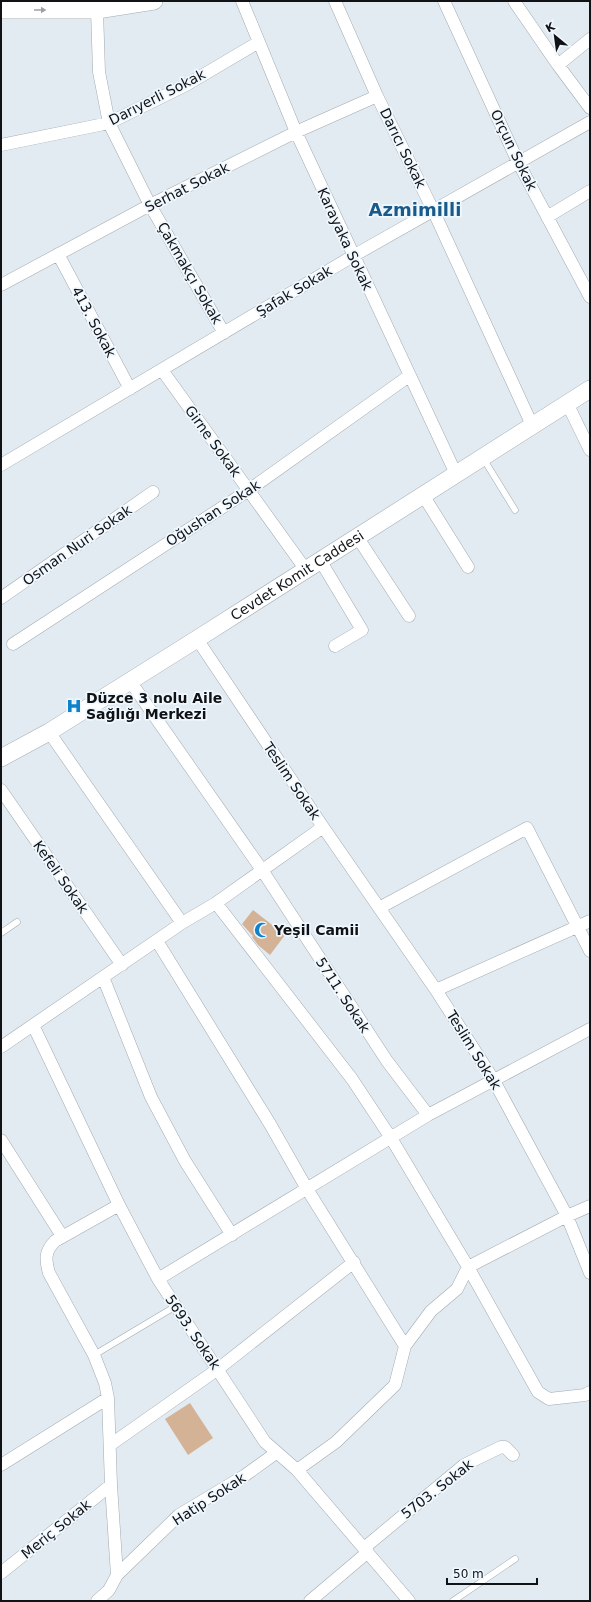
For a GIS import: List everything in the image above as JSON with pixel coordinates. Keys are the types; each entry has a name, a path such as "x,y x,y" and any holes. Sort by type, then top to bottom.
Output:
{"street":[{"path":"1,10 97,10 154,1"},
{"name":"Karayaka Sokak","path":"242,1 296,132 456,474"},
{"name":"Darıcı Sokak","path":"334,1 377,96 433,210 532,425"},
{"name":"Orçun Sokak","path":"444,1 518,162 590,297"},
{"path":"514,1 558,66 590,108"},
{"name":"Çakmakçı Sokak","path":"97,10 99,72 109,123 150,205 224,333"},
{"path":"558,66 590,39"},
{"name":"Darıyerli Sokak","path":"1,145 109,123 186,85 259,42"},
{"name":"Serhat Sokak","path":"1,285 150,205 296,132 377,96"},
{"name":"Şafak Sokak","path":"1,465 353,256 590,122"},
{"path":"547,217 590,191"},
{"name":"413. Sokak","path":"58,254 130,389"},
{"name":"Girne Sokak","path":"162,370 306,570"},
{"name":"Oğushan Sokak","path":"13,644 248,490 409,376"},
{"name":"Cevdet Komit Caddesi","path":"1,758 49,732 197,640 320,560 358,538 590,389"},
{"path":"567,403 590,450"},
{"name":"Osman Nuri Sokak","path":"1,598 153,492"},
{"path":"423,495 468,567"},
{"path":"358,538 409,616"},
{"path":"320,560 362,630 335,646"},
{"name":"Teslim Sokak","path":"197,640 323,827 436,990 493,1079 567,1216 590,1272"},
{"name":"5711. Sokak","path":"130,681 262,870 387,1061 428,1115"},
{"path":"49,732 182,923"},
{"name":"Kefeli Sokak","path":"1,790 122,965"},
{"path":"1,1047 182,923 216,903 323,827"},
{"path":"379,908 526,828 578,926 590,952"},
{"path":"216,903 352,1079 391,1138 468,1267 538,1392 549,1399 587,1393"},
{"path":"436,990 590,921"},
{"path":"156,941 270,1124 308,1189 405,1346"},
{"path":"103,977 151,1097 185,1161 232,1235"},
{"name":"5693. Sokak","path":"33,1026 118,1205 158,1279 265,1442 297,1470 409,1601"},
{"path":"158,1279 428,1115 493,1079 590,1029"},
{"path":"1,1140 62,1236"},
{"path":"117,1575 110,1485 108,1398 105,1383 94,1355 63,1301 49,1273 45,1260 49,1247 62,1236 118,1205"},
{"path":"297,1470 336,1442 395,1385 405,1346 431,1311 457,1289 468,1267 567,1216 590,1206"},
{"path":"110,1445 218,1369 354,1262"},
{"path":"1,1465 108,1398"},
{"name":"5703. Sokak","path":"366,1550 464,1465 501,1447 505,1447 513,1455"},
{"name":"Hatip Sokak","path":"97,1601 109,1590 117,1575 179,1515 244,1476 276,1453"},
{"name":"Meriç Sokak","path":"1,1573 110,1485"},
{"path":"310,1601 366,1550"}],"lane":[{"path":"482,457 515,510"},
{"path":"1,933 17,922"},
{"path":"94,1355 176,1306"},
{"path":"453,1601 514,1559"}],"building":[{"name":"Yeşil Camii","path":"253,910 285,935 270,955 258,945 252,937 253,936 242,924"},
{"path":"190,1403 213,1438 188,1455 165,1419"}],"place":[{"name":"Düzce 3 nolu Aile Sağlığı Merkezi","path":"74,706"},
{"name":"Yeşil Camii","path":"262,930"}],"district":[{"name":"Azmimilli","path":"415,210"}]}
